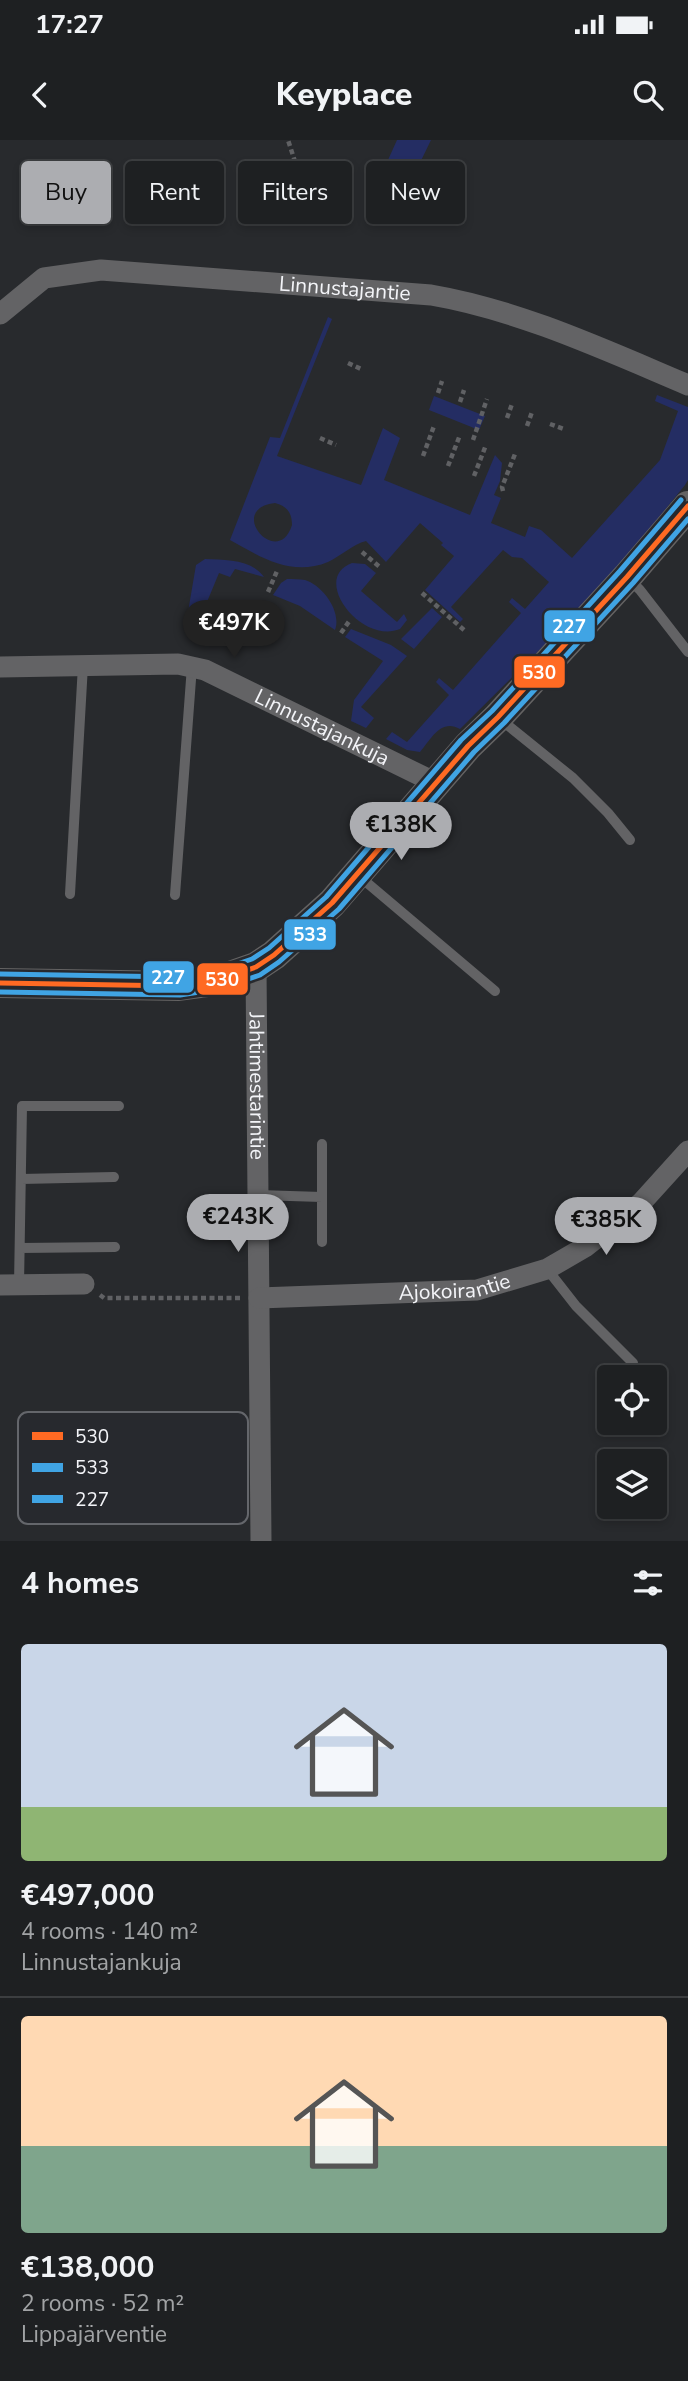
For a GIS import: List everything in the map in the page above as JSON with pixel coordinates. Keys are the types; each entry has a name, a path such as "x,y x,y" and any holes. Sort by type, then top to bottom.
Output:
{"main road":[{"path":"0,983 179,986 216,981 256,967 274,955 332,903 436,783 627,577 688,506"}],"street":[{"name":"Linnustajantie","path":"0,314 44,278 101,270 431,295 460,300 547,329 688,385"},
{"name":"Linnustajankuja","path":"0,667 191,666 205,670 436,783"},
{"name":"Jahtimestarintie","path":"256,967 261,1541"},
{"name":"Ajokoirantie","path":"259,1298 478,1290 547,1269 585,1247 640,1203 688,1150"},
{"path":"10,1285 84,1284"}],"lane":[{"path":"627,577 688,652"},
{"path":"70,894 83,665"},
{"path":"175,895 191,666"},
{"path":"498,717 573,778 630,840"},
{"path":"357,874 495,991"},
{"path":"10,1285 20,1248 22,1106 119,1107"},
{"path":"322,1144 322,1242"},
{"path":"21,1179 114,1177"},
{"path":"258,1195 322,1197"},
{"path":"20,1248 115,1247"},
{"path":"547,1269 576,1306 633,1363"}],"path":[{"path":"288,140 295,161"},
{"path":"348,363 361,369"},
{"path":"438,393 442,381"},
{"path":"460,402 464,390"},
{"path":"473,440 487,399"},
{"path":"507,418 512,404"},
{"path":"527,426 532,412"},
{"path":"550,424 564,429"},
{"path":"423,456 434,426"},
{"path":"448,466 460,435"},
{"path":"320,438 336,445"},
{"path":"474,476 486,445"},
{"path":"503,491 502,487 515,454"},
{"path":"362,552 381,568"},
{"path":"268,592 276,571"},
{"path":"422,593 464,630"},
{"path":"341,633 350,620"},
{"path":"84,1284 104,1298 259,1298"}],"shaded area":[{"path":"397,140 431,140 421,161 388,160"},
{"path":"328,317 332,319 277,456 361,485 383,428 400,438 384,480 470,515 495,455 502,463 500,481 494,495 501,498 491,523 525,537 529,526 541,530 572,558 660,460 678,411 655,401 657,395 688,407 688,480 602,588 460,729 453,726 442,728 420,752 407,750 386,739 392,732 407,742 449,695 436,682 439,678 453,690 521,613 509,602 512,598 525,609 549,582 522,558 512,557 503,550 451,607 463,619 460,622 425,590 454,556 420,523 386,562 366,541 328,562 314,566 289,566 253,553 230,540 270,437 280,438","holes":["275,503 288,511 292,525 285,537 276,541 267,539 255,524 255,515 261,508"]},
{"path":"434,396 485,416 479,430 429,410"},
{"path":"205,559 245,564 259,571 264,577 235,569 230,577 219,573 202,614 223,623 220,630 195,620 188,612 196,565"},
{"path":"352,563 365,564 376,573 361,591 397,622 404,614 407,620 400,629 385,631 370,628 346,608 338,595 336,582 340,571"},
{"path":"287,579 305,580 324,593 336,615 335,630 300,606 273,595"},
{"path":"432,608 442,617 414,649 401,639"},
{"path":"351,629 391,645 407,656 361,707 374,718 366,728 351,721 354,700 383,661 345,637"}],"transit line":[{"name":"227","path":"0,974 178,977 214,972 252,959 269,948 326,897 461,740 492,711 681,500"},
{"name":"530","path":"0,983 179,986 216,981 256,967 274,955 332,903 468,746 627,577 688,506"},
{"name":"533","path":"0,992 180,995 219,989 260,975 279,962 339,909 474,752 633,583 688,519"}]}
